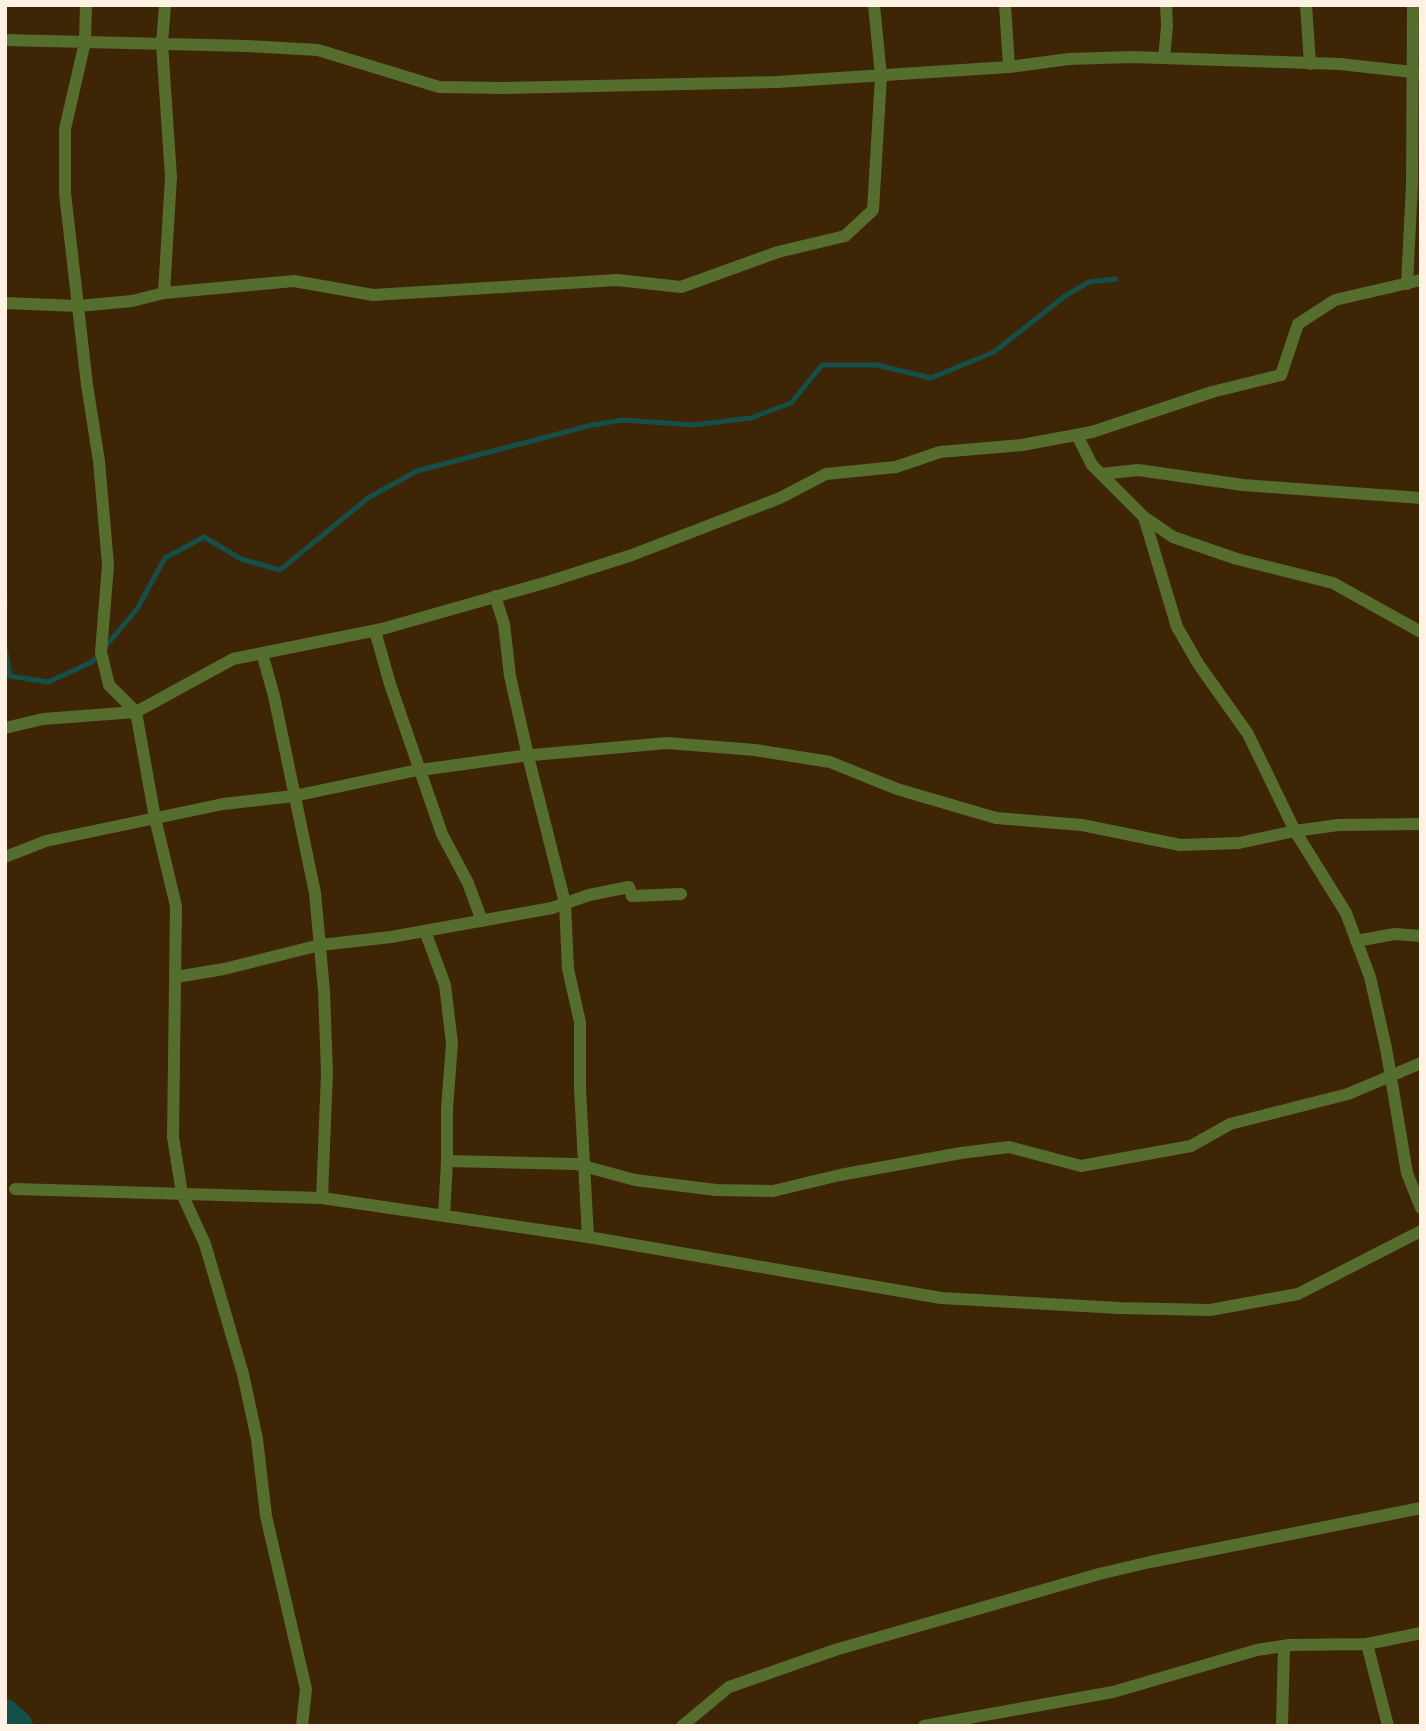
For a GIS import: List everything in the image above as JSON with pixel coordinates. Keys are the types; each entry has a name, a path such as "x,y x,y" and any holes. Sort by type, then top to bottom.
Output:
{"street":[{"path":"86,5 85,42 65,129 65,193 99,461 108,565 101,652 109,685 136,712 155,818 176,906 173,1137 182,1194 205,1244 243,1374 257,1439 267,1516 306,1689 302,1726"},
{"path":"164,293 170,177 162,44 165,5"},
{"path":"5,303 78,306 132,301 164,293 294,281 373,295 617,280 681,287 778,252 845,236 873,210 881,76 874,5"},
{"path":"1005,5 1009,66"},
{"path":"1164,58 1166,5"},
{"path":"1306,5 1310,64"},
{"path":"1407,284 1417,73 1415,6"},
{"path":"5,40 318,50 439,87 647,86 881,76 1069,59 1164,58 1340,64 1417,73"},
{"path":"5,728 43,719 136,712 233,659 375,631 632,555 780,498 826,474 896,467 940,452 1022,445 1077,435 1139,418 1212,392 1281,375 1298,324 1335,300 1421,280"},
{"path":"1077,435 1092,465 1144,517 1173,537 1237,559 1333,583 1421,632"},
{"path":"1101,474 1138,470 1242,485 1421,498"},
{"path":"1144,517 1177,628 1199,665 1248,734 1295,831 1346,913 1370,977 1407,1173 1421,1208"},
{"path":"495,596 504,624 510,676 528,756 565,903 568,969 580,1022 583,1166 588,1237"},
{"path":"375,631 390,684 442,834 468,883 482,921"},
{"path":"262,653 274,696 315,893 327,1073 322,1198"},
{"path":"5,857 46,841 223,804 294,796 421,770 528,756 667,743 755,750 830,762 897,789 996,818 1082,825 1180,845 1239,844 1295,831 1338,825 1421,824"},
{"path":"176,977 224,969 320,944 482,921 629,887 632,896 681,894"},
{"path":"425,931 445,985 452,1043 444,1216"},
{"path":"1356,941 1395,934 1421,936"},
{"path":"447,1161 576,1164 635,1180 716,1189 773,1191 840,1175 1009,1147 1081,1166 1191,1146 1230,1124 1348,1094 1421,1063"},
{"path":"15,1189 322,1198 588,1237 942,1298 1119,1308 1210,1310 1298,1294 1421,1231"},
{"path":"682,1726 729,1687 835,1650 1037,1591 1138,1565 1421,1508"},
{"path":"924,1726 1113,1692 1257,1650 1284,1646 1367,1644 1421,1633"},
{"path":"1367,1644 1388,1726"},
{"path":"1282,1726 1284,1646"}],"waterway":[{"path":"105,647 137,609 165,558 204,537 241,559 280,570 368,498 417,471 592,425 623,420 693,425 751,418 791,403 822,365 877,365 931,378 994,352 1065,296 1089,282 1116,279"},
{"path":"5,596 5,608"},
{"path":"5,648 10,676 48,682 92,662 99,654"},
{"path":"5,1714 18,1726"}]}
